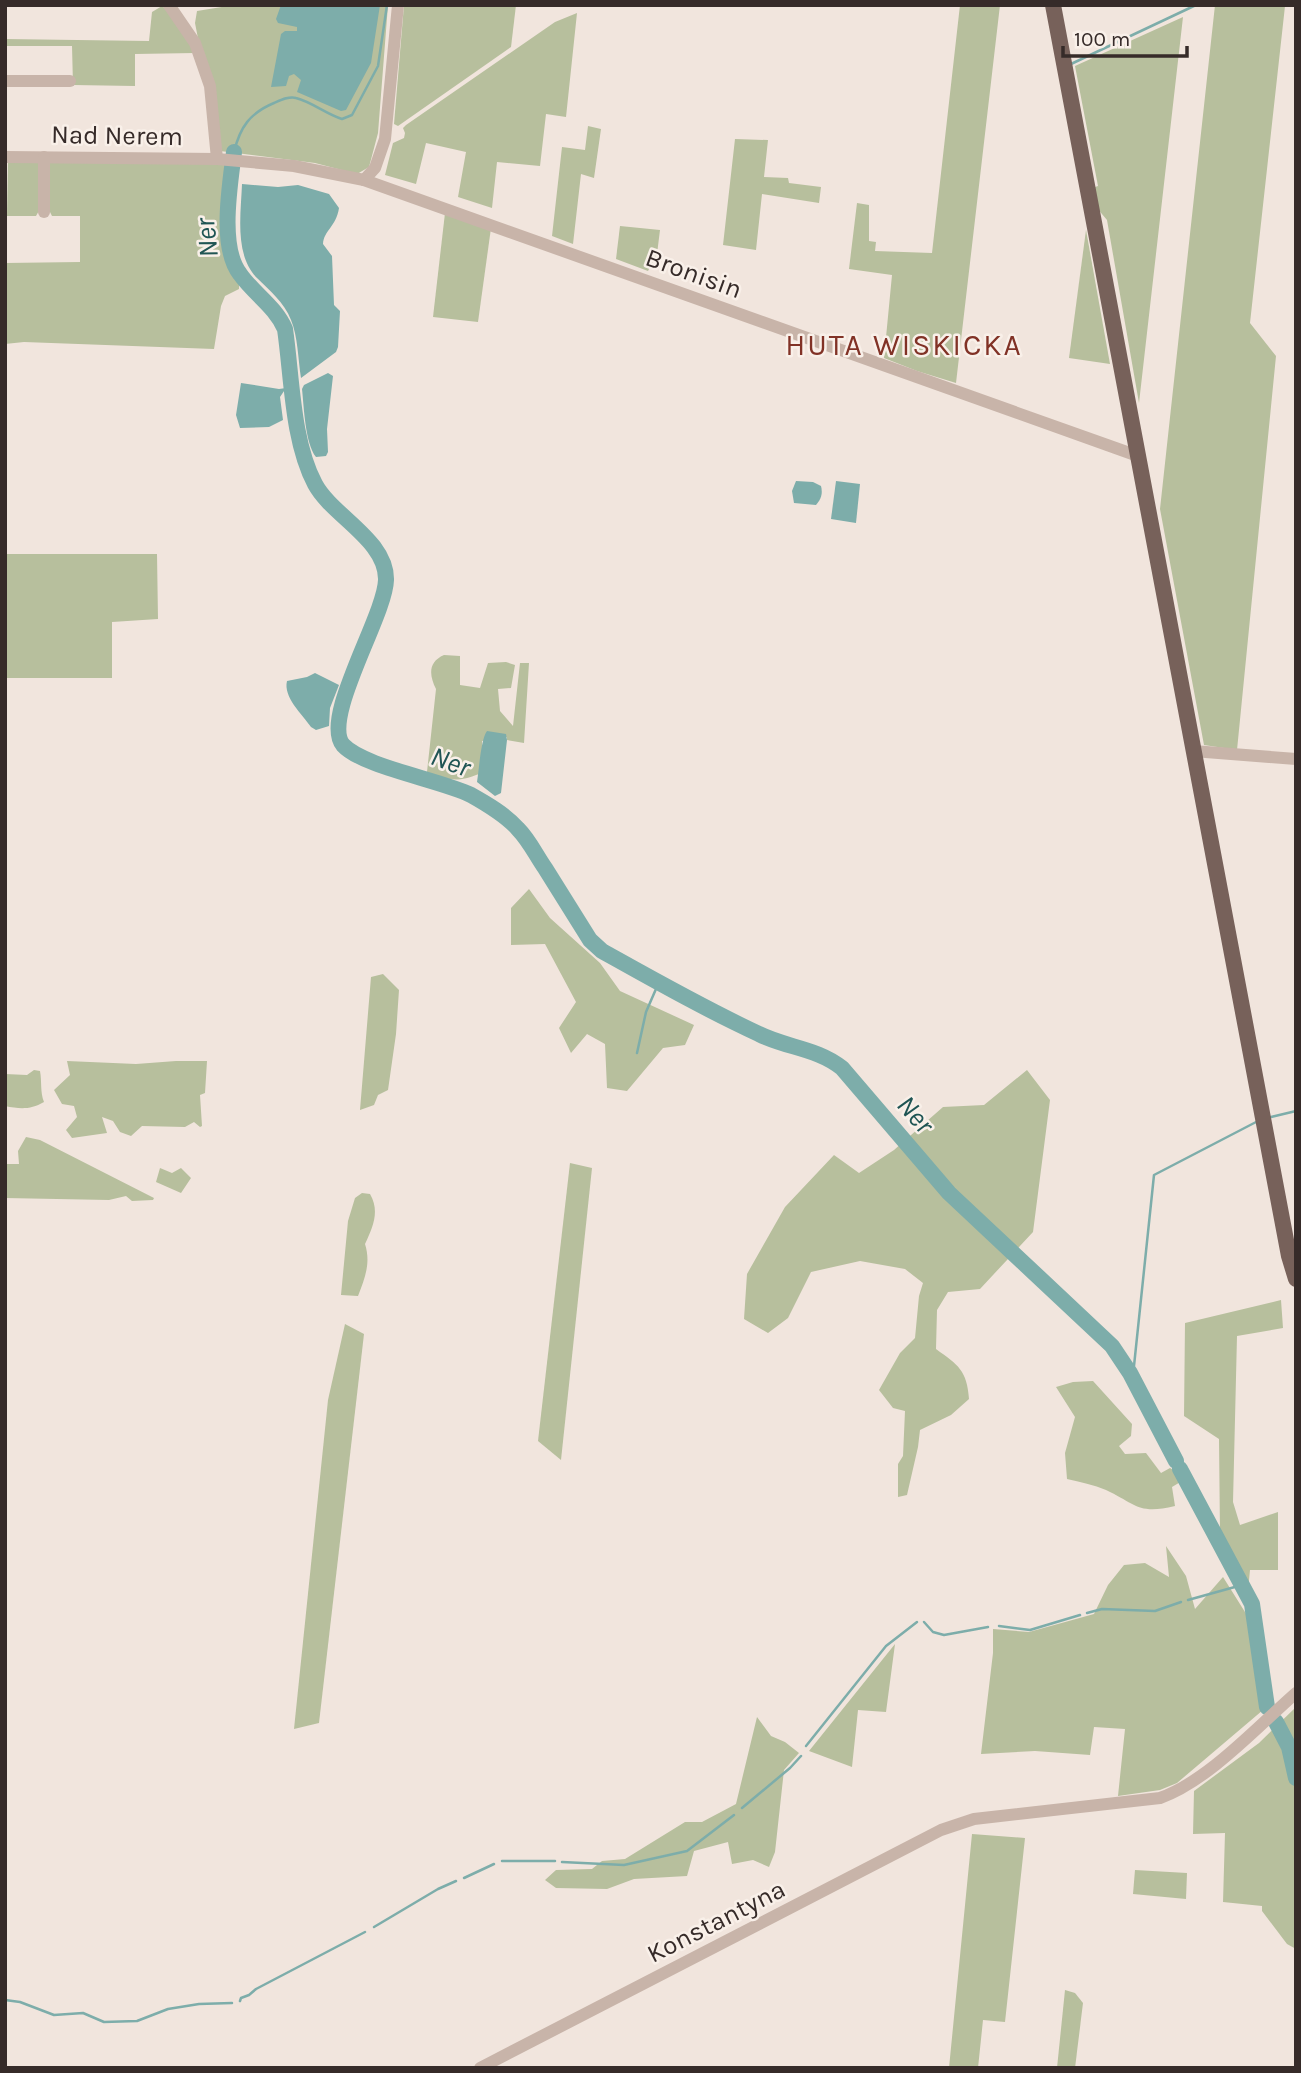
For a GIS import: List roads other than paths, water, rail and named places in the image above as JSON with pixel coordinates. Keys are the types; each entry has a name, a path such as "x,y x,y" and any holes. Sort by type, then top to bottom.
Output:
{"main road":[{"path":"1053,5 1289,1256 1296,1279"}],"street":[{"path":"169,5 195,43 210,86 228,160"},
{"path":"363,180 375,168 385,139 398,5"},
{"path":"5,81 70,81"},
{"name":"Nad Nerem","path":"5,157 228,160"},
{"path":"44,157 44,212"},
{"name":"Bronisin","path":"228,160 294,166 363,180 1138,456"},
{"path":"1193,751 1296,759"},
{"name":"Konstantyna","path":"480,2068 941,1830 974,1819 1160,1798 1178,1792 1199,1779 1296,1692"}],"water":[{"path":"281,5 380,5 371,63 346,110 341,111 297,92 301,80 294,74 289,76 286,86 271,87 281,34 285,31 297,31 297,27 278,23 276,19"},
{"path":"242,184 278,187 298,185 329,194 339,208 323,244 332,256 334,305 340,311 338,347 336,352 301,378 291,320 285,308 250,269 245,258 240,233"},
{"path":"328,373 333,376 327,429 328,452 326,456 316,457 307,434 302,389 304,385"},
{"path":"241,383 286,388 280,397 283,420 269,427 240,428 236,415"},
{"path":"796,481 813,482 821,486 821,496 816,505 794,503 792,491"},
{"path":"836,481 860,484 856,523 831,519"},
{"path":"315,673 339,685 330,708 329,726 316,730 294,705 287,687 287,681"},
{"path":"487,731 506,734 507,740 501,793 495,796 477,782"}],"waterway":[{"name":"Ner","path":"234,152 239,135 252,116 285,99 302,100 342,119 352,115 378,66 387,5"},
{"path":"1071,64 1196,5"},
{"name":"Ner","path":"234,152 228,215 230,248 240,274 276,314 285,329 297,429 307,467 323,496 368,540 384,566 386,580 383,596 340,713 338,732 343,745 353,753 384,767 458,789 508,819 526,838 590,940 602,951 739,1024 770,1039 822,1056 842,1068 949,1193 1112,1346 1130,1373 1176,1461"},
{"path":"637,1053 646,1012 659,982"},
{"path":"1271,1117 1296,1111"},
{"path":"1130,1373 1134,1366 1154,1175 1258,1121"},
{"name":"Ner","path":"1180,1469 1252,1604 1267,1707"},
{"path":"1188,1600 1242,1585"},
{"path":"1087,1613 1102,1609 1155,1611 1181,1602"},
{"path":"999,1626 1030,1630 1080,1615"},
{"path":"806,1746 886,1646 917,1622"},
{"path":"924,1622 933,1632 944,1635 988,1627"},
{"name":"Ner","path":"1276,1722 1289,1747 1296,1778"},
{"path":"742,1808 801,1756"},
{"path":"562,1862 624,1865 687,1851 734,1815"},
{"path":"502,1861 555,1861"},
{"path":"464,1878 494,1864"},
{"path":"374,1927 456,1881"},
{"path":"240,2001 256,1989 365,1932"},
{"path":"5,2000 20,2002 54,2015 83,2013 104,2022 137,2021 168,2009 232,2003"}],"district":[{"name":"HUTA WISKICKA","path":"904,345"}]}
